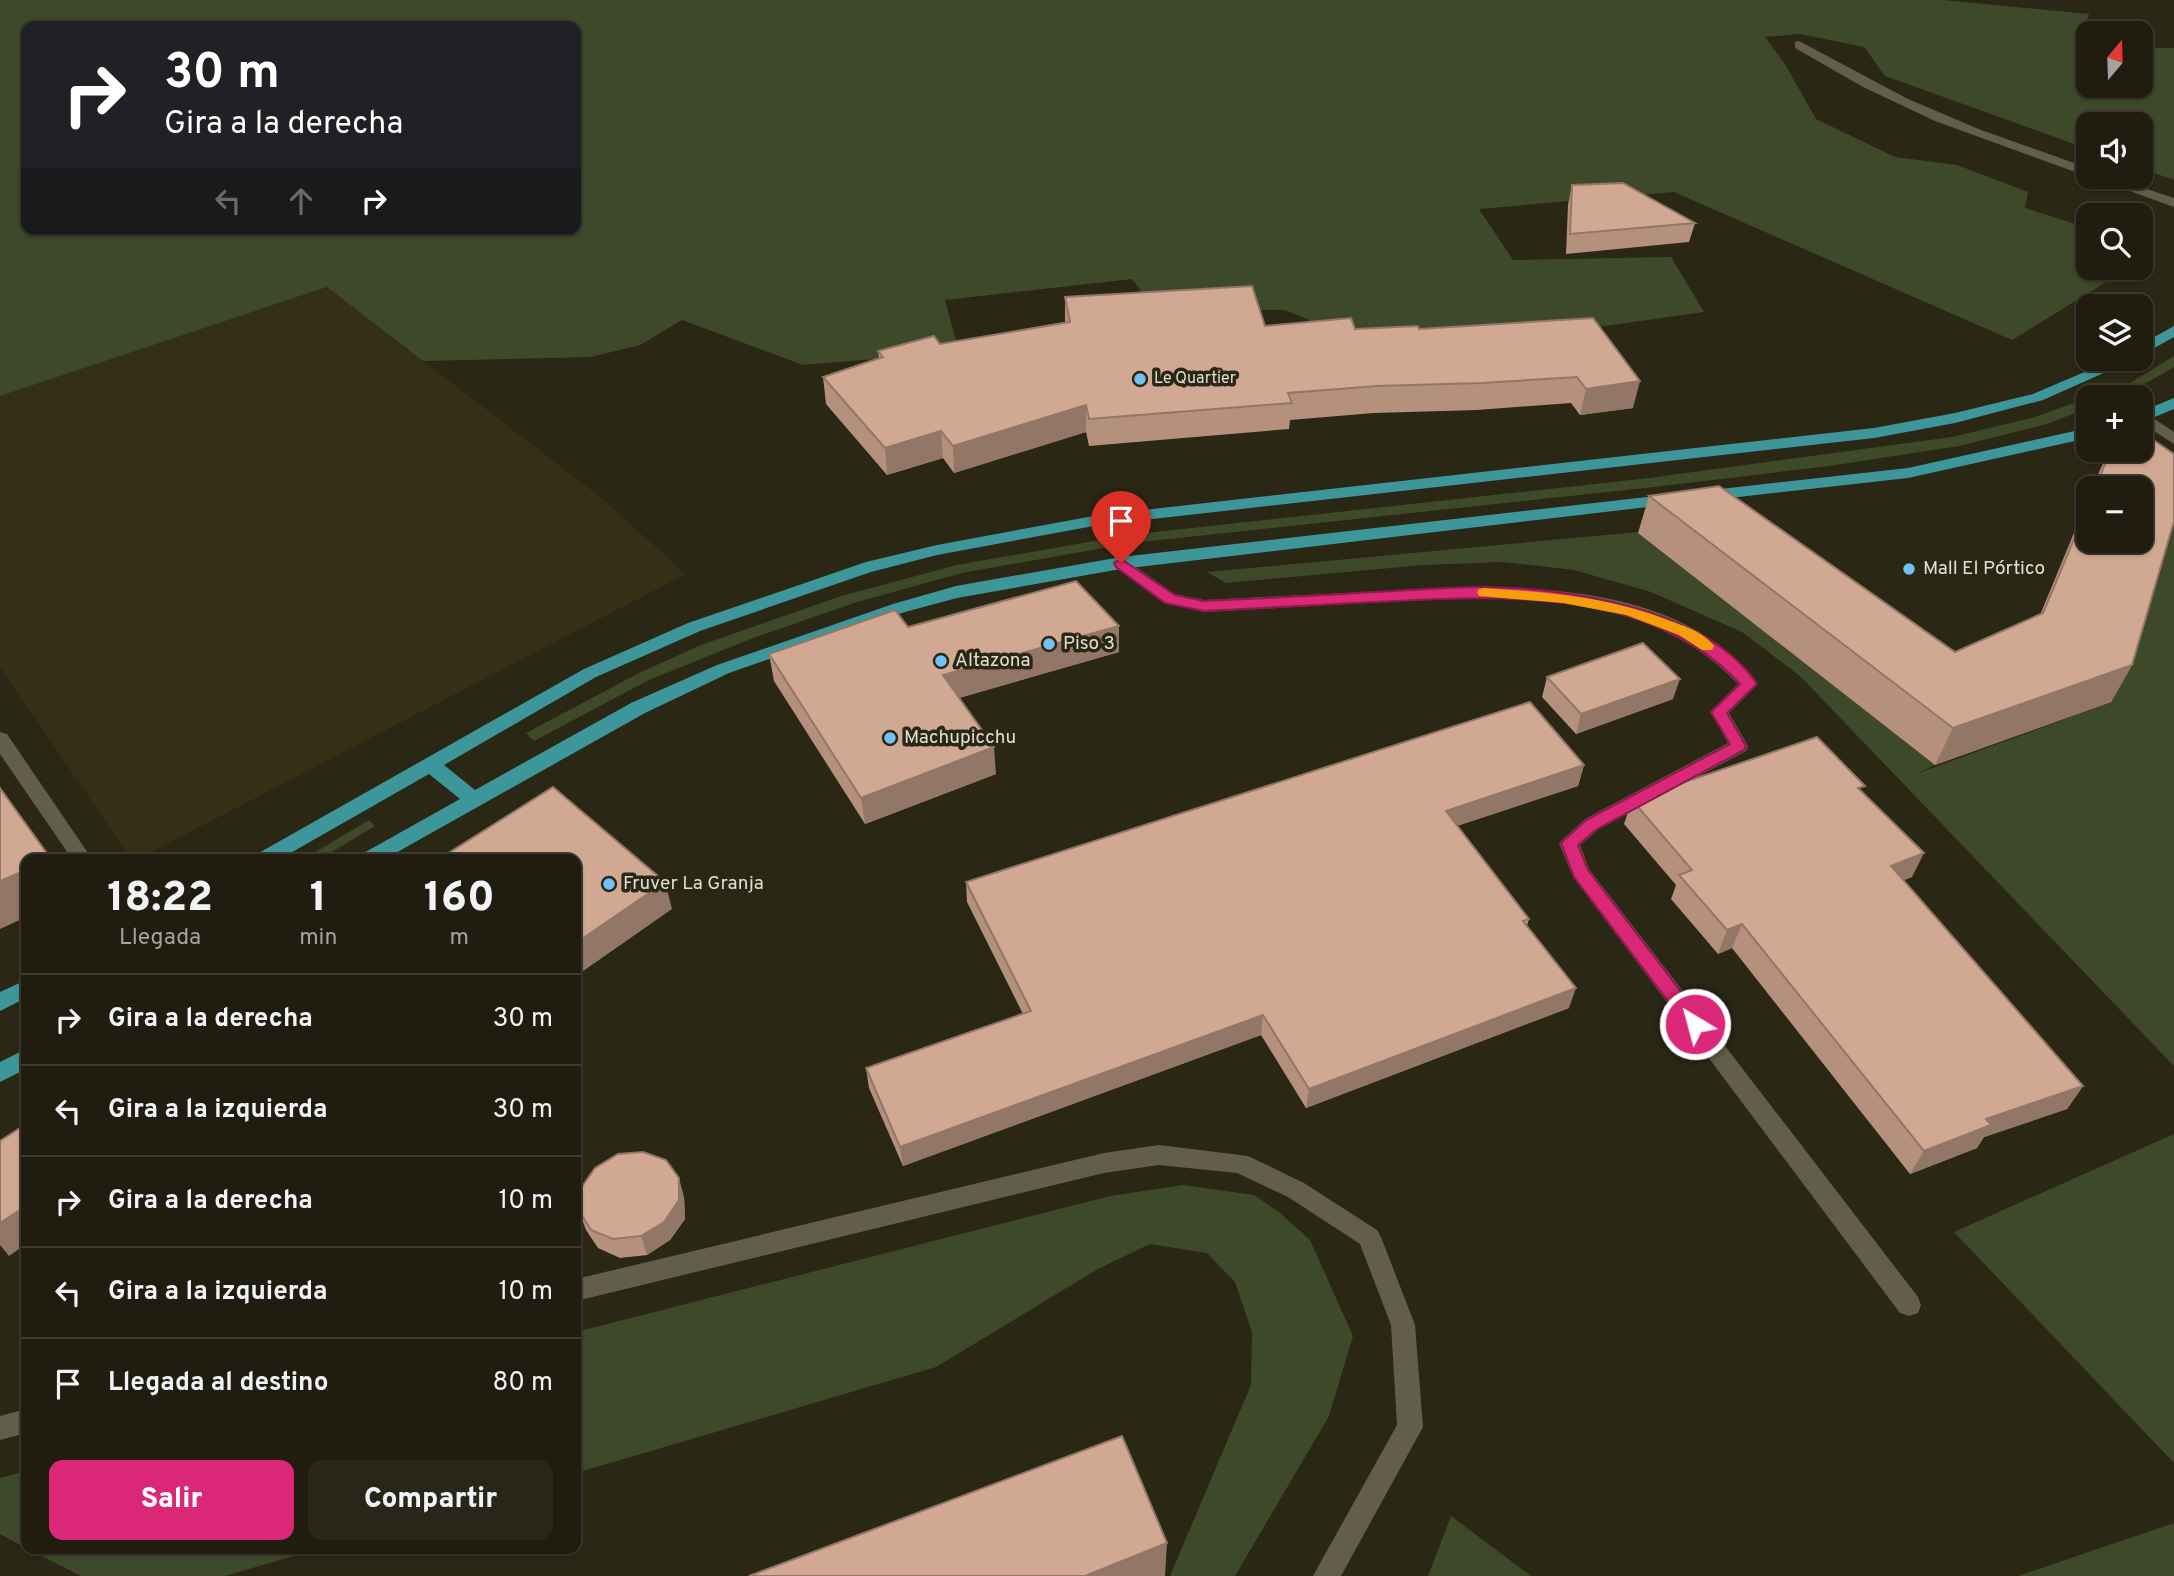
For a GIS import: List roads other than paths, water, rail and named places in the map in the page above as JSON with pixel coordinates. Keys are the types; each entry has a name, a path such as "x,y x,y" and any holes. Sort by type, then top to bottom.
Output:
{"main road":[{"path":"2153,344 2174,330"},
{"path":"273,854 590,673 694,626 866,568 937,550 1099,520 1874,433 1955,418 2038,397 2099,371"},
{"path":"2153,413 2174,403"},
{"path":"378,854 638,708 723,669 899,608 956,592 1121,563 1908,473 2076,436"},
{"path":"430,764 473,799"},
{"path":"0,1002 21,991"},
{"path":"0,1073 21,1061"}],"street":[{"path":"1799,45 1836,70 1909,106 2076,169"},
{"path":"2133,189 2174,203"},
{"path":"2153,425 2174,439"},
{"path":"1121,563 1170,599 1204,606 1477,592 1563,598 1629,611 1684,631 1725,658 1749,684 1719,712 1739,746 1592,824 1569,843 1580,872 1909,1305"},
{"path":"0,739 79,854"},
{"path":"581,1289 1104,1163 1159,1155 1240,1163 1296,1190 1369,1237 1403,1325 1410,1427 1326,1576"},
{"path":"0,1427 21,1422"}],"place":[{"name":"Le Quartier","path":"1140,379"},
{"name":"Mall El Pórtico","path":"1909,569"},
{"name":"Piso 3","path":"1049,644"},
{"name":"Altazona","path":"941,661"},
{"name":"Machupicchu","path":"890,738"},
{"name":"Fruver La Granja","path":"609,884"}]}
